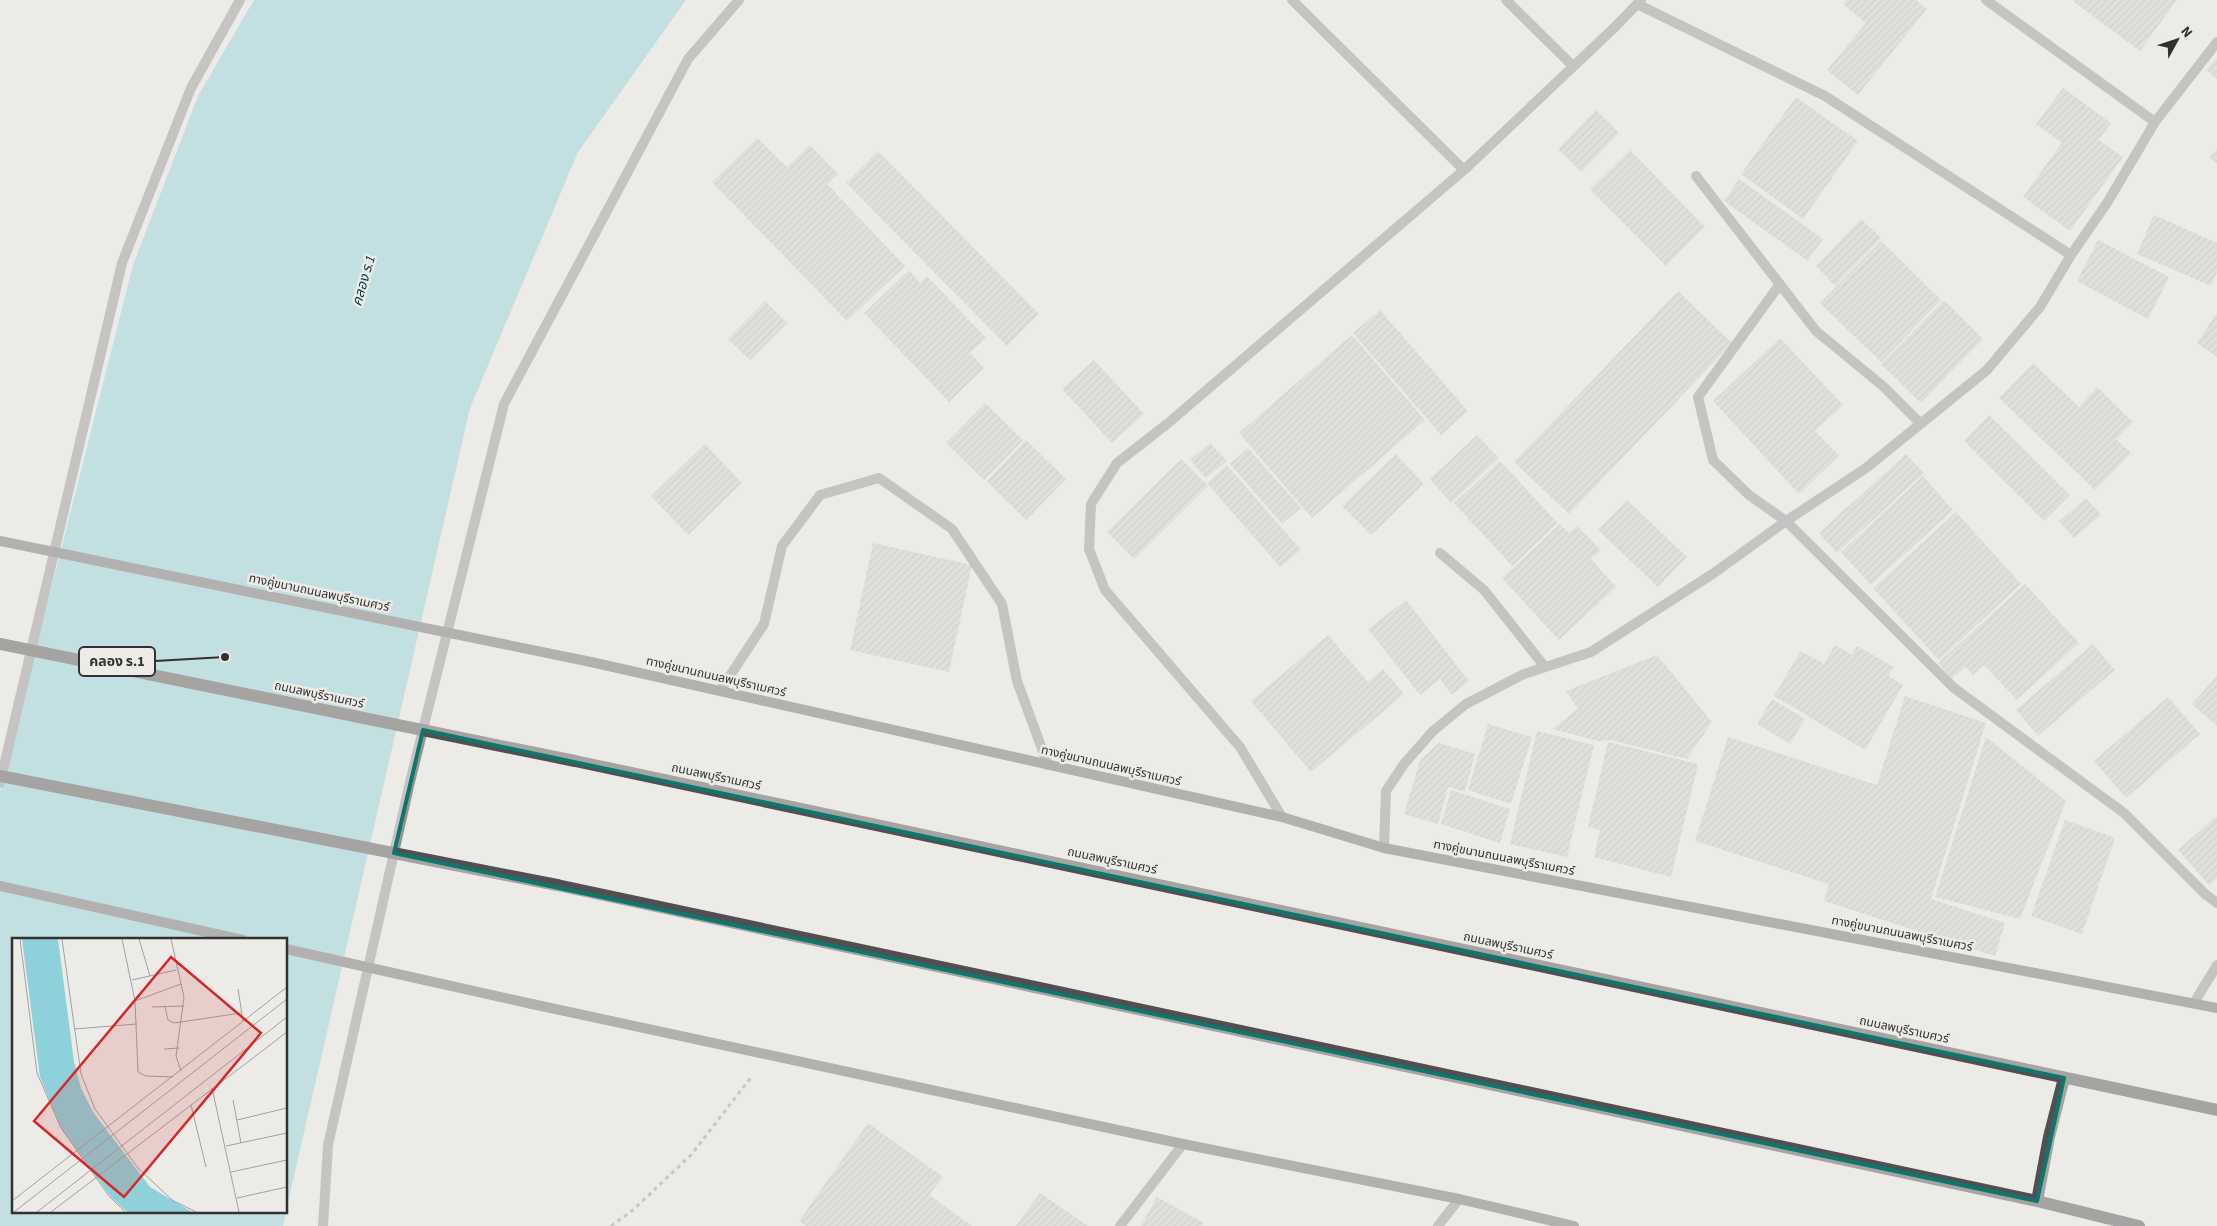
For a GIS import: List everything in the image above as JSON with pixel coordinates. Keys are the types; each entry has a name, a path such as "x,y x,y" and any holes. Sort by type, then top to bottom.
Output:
{"main road":[{"name":"ทางคู่ขนานถนนลพบุรีราเมศวร์","path":"0,541 591,662 1282,817 1384,848 2217,1008"},
{"name":"ถนนลพบุรีราเมศวร์","path":"0,644 575,761 2217,1110"},
{"path":"0,776 557,885 2037,1201 2139,1226"},
{"path":"0,886 234,938"},
{"path":"288,949 1183,1144 1459,1199 1574,1226"},
{"path":"2037,1201 2049,1137 2064,1078"}],"street":[{"path":"0,783 122,263 191,88 240,0"},
{"path":"322,1226 328,1146 410,782 504,404 688,59 739,0"},
{"path":"1292,0 1464,170"},
{"path":"1506,0 1574,66"},
{"path":"1986,0 2155,122"},
{"path":"1282,817 1240,747 1105,590 1088,549 1091,504 1117,463 1167,424 1464,170 1639,2 1825,96 2071,255"},
{"path":"1384,848 1386,791 1404,764 1433,731 1466,704 1524,674 1591,652 1714,573 1786,521 1866,468 1987,370 2040,308 2071,255 2106,203 2155,122 2217,42"},
{"path":"1696,176 1816,331 1884,388 1921,424"},
{"path":"1780,284 1698,397 1713,460 1749,495 1786,521 1954,688 2124,813 2205,894 2217,903"},
{"path":"720,691 764,624 782,546 820,494 879,478 952,529 1002,604 1017,681 1048,765"},
{"path":"1440,553 1484,590 1545,667"},
{"path":"2194,1003 2217,965"},
{"path":"1120,1226 1183,1144"},
{"path":"1438,1226 1459,1199"}],"path":[{"path":"611,1226 633,1210 691,1155 769,1054"}],"highlighted area":[{"path":"423,730 2064,1078 2037,1201 394,853"}],"water":[{"path":"254,0 686,0 578,152 470,408 288,1202 288,938 12,938 12,1214 286,1214 283,1226 0,1226 0,791 133,265 198,96"}],"building":[{"path":"1846,0 1916,0 1927,9 1858,95 1827,70 1866,23 1843,4"},
{"path":"2076,0 2177,0 2140,51 2074,2"},
{"path":"2217,58 2217,79 2206,70"},
{"path":"2063,88 2111,123 2099,140 2123,157 2070,231 2023,197 2062,143 2036,124"},
{"path":"1796,97 1858,141 1803,219 1741,174"},
{"path":"1596,110 1619,133 1581,172 1558,149"},
{"path":"757,138 787,167 810,145 838,174 827,184 905,266 847,321 712,182"},
{"path":"2217,149 2217,164 2209,157"},
{"path":"1630,150 1705,227 1666,266 1590,189"},
{"path":"878,151 1039,314 1007,346 846,183"},
{"path":"1739,179 1823,239 1808,261 1724,201"},
{"path":"2154,215 2217,243 2217,272 2211,286 2137,254"},
{"path":"1861,219 1881,238 1835,286 1816,266"},
{"path":"2098,240 2169,277 2148,319 2077,281"},
{"path":"1881,241 1941,300 1881,362 1820,303"},
{"path":"909,270 920,283 927,276 986,338 970,353 984,368 949,402 864,313"},
{"path":"1678,291 1732,343 1569,514 1514,462"},
{"path":"1944,300 1983,339 1921,403 1881,364"},
{"path":"765,301 787,323 750,360 728,339"},
{"path":"1380,310 1468,411 1441,435 1353,333"},
{"path":"2217,313 2217,357 2197,343"},
{"path":"1352,335 1425,420 1312,518 1239,433"},
{"path":"1780,338 1843,405 1815,431 1839,456 1799,494 1713,401"},
{"path":"1094,360 1144,414 1112,443 1062,389"},
{"path":"2033,363 2079,407 2097,387 2133,422 2116,439 2131,453 2095,490 1999,398"},
{"path":"985,403 1023,440 984,480 946,443"},
{"path":"1989,415 2070,495 2044,521 1964,441"},
{"path":"1477,435 1499,458 1451,503 1430,479"},
{"path":"1026,440 1066,479 1026,520 987,481"},
{"path":"1210,443 1227,461 1206,478 1190,460"},
{"path":"705,444 742,483 688,535 651,496"},
{"path":"1248,448 1301,508 1282,524 1230,464"},
{"path":"1396,454 1424,484 1371,535 1342,506"},
{"path":"1906,454 1924,473 1837,553 1819,533"},
{"path":"1181,459 1208,486 1134,559 1107,532"},
{"path":"1500,461 1558,523 1512,566 1454,503"},
{"path":"1227,465 1301,550 1280,567 1207,483"},
{"path":"1923,476 1953,510 1871,585 1841,552"},
{"path":"2086,498 2101,515 2074,538 2059,521"},
{"path":"1627,500 1687,557 1658,587 1598,530"},
{"path":"1956,512 2021,584 1939,660 1873,588"},
{"path":"1560,524 1569,533 1577,526 1601,550 1591,559 1616,587 1559,640 1502,578"},
{"path":"873,543 972,565 949,672 850,650"},
{"path":"2025,584 2079,643 2017,700 1984,665 1973,675 1965,667 1952,679 1938,663"},
{"path":"1406,600 1469,681 1452,695 1440,679 1420,695 1368,629"},
{"path":"1328,635 1368,682 1383,669 1404,694 1311,772 1251,701"},
{"path":"2093,644 2115,670 2038,736 2016,710"},
{"path":"1835,645 1852,655 1857,646 1894,667 1888,676 1903,685 1865,750 1774,696 1801,651 1824,664"},
{"path":"1657,655 1712,722 1687,759 1611,740 1598,741 1552,729 1578,709 1566,691"},
{"path":"2217,676 2217,726 2192,704"},
{"path":"1905,696 1986,723 1931,899 2005,923 1995,956 1824,901 1829,884 1695,841 1728,737 1877,785"},
{"path":"2168,697 2200,734 2126,798 2094,761"},
{"path":"1772,699 1805,719 1790,744 1757,724"},
{"path":"1488,724 1532,737 1511,804 1468,790"},
{"path":"1537,731 1594,745 1567,857 1510,844"},
{"path":"1986,737 2066,801 2020,919 1935,897"},
{"path":"1608,742 1698,764 1671,877 1594,857 1600,830 1588,827"},
{"path":"1439,743 1475,754 1465,792 1448,787 1438,824 1404,814 1420,760"},
{"path":"1451,790 1510,809 1500,843 1441,824"},
{"path":"2217,816 2217,878 2209,885 2178,850"},
{"path":"2065,820 2115,838 2082,934 2031,916"},
{"path":"868,1123 943,1177 929,1195 972,1226 806,1226 799,1221"},
{"path":"1040,1193 1088,1226 1016,1226"},
{"path":"1157,1197 1204,1223 1202,1226 1141,1226"}],"place":[{"name":"คลอง ร.1","path":"225,657"}]}
